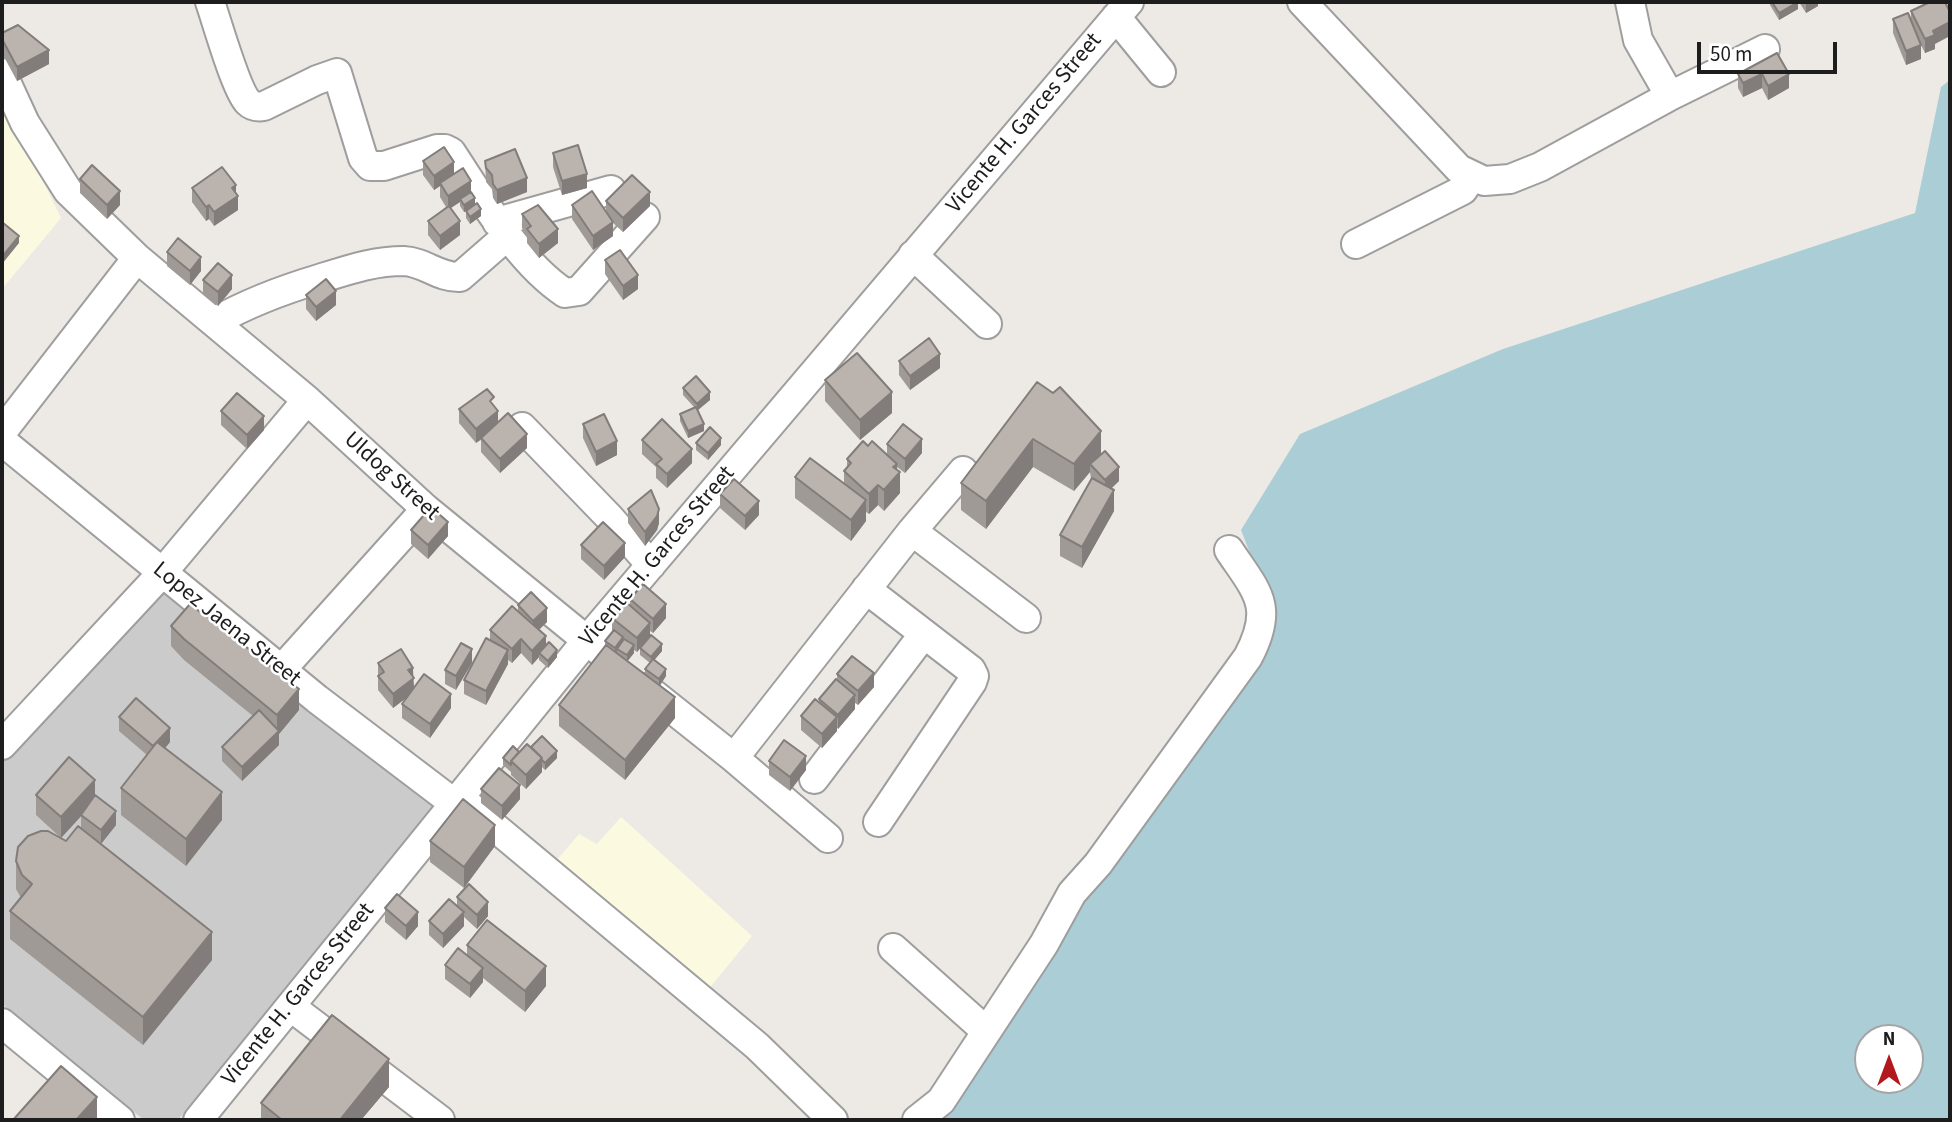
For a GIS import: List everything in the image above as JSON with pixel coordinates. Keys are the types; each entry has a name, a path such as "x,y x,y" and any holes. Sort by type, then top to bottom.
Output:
{"street":[{"path":"210,2 238,82 249,104 264,106 337,73 363,158 370,166 384,166 437,149 451,152 502,229 561,291 579,291 645,217"},
{"path":"1302,2 1460,169 1484,181 1497,181 1525,173 1765,49"},
{"path":"1630,2 1638,40 1670,96"},
{"path":"1123,9 1161,72"},
{"name":"Vicente H. Garces Street","path":"198,1120 587,640 1123,9"},
{"name":"Uldog Street","path":"2,73 25,123 68,191 137,258 307,400 426,509 734,758 828,838"},
{"path":"1356,244 1462,190 1472,176"},
{"path":"214,322 255,300 374,262 417,262 443,276 460,276 502,229 611,190"},
{"path":"913,255 987,324"},
{"path":"2,432 137,258"},
{"path":"2,745 162,573 307,400"},
{"path":"522,427 651,565"},
{"name":"Lopez Jaena Street","path":"2,441 281,670 458,801 757,1046 833,1120"},
{"path":"734,758 912,531 963,471"},
{"path":"281,670 426,509"},
{"path":"912,531 1026,618"},
{"path":"917,1120 942,1101 1044,944 1072,893 1098,863 1248,657 1258,638 1262,614 1259,596 1229,550"},
{"path":"866,589 971,670 974,676 878,822"},
{"path":"814,779 923,635"},
{"path":"893,948 986,1031"},
{"path":"291,1007 440,1120"},
{"path":"2,1023 120,1120"}],"shaded area":[{"path":"2,97 61,218 2,289"},
{"path":"163,588 434,805 178,1120 144,1120 2,1004 2,761"},
{"path":"621,817 752,936 703,996 551,867 579,834 597,844"}],"water":[{"path":"1950,80 1950,1120 937,1120 1103,866 1268,600 1241,530 1300,434 1503,349 1915,213 1941,87"}],"building":[{"path":"1772,2 1798,2 1779,13"},
{"path":"1930,2 1945,2 1950,12 1950,22 1933,31 1935,35 1925,39 1911,11"},
{"path":"1908,13 1921,45 1906,51 1893,19"},
{"path":"18,25 49,50 17,67 2,39 2,33"},
{"path":"1777,53 1789,74 1768,86 1762,74 1743,83 1738,74"},
{"path":"578,145 587,174 562,181 553,153"},
{"path":"444,147 454,162 434,176 423,161"},
{"path":"515,149 527,178 497,190 485,161"},
{"path":"92,165 120,191 107,205 80,179"},
{"path":"222,167 236,185 232,188 238,196 214,212 209,205 206,207 192,188"},
{"path":"463,168 471,181 448,196 440,183"},
{"path":"632,175 650,192 623,218 606,201"},
{"path":"592,191 613,222 593,236 572,205"},
{"path":"471,192 475,198 464,205 460,199"},
{"path":"477,203 481,209 470,217 466,211"},
{"path":"538,205 558,229 539,244 527,229 531,226 522,214"},
{"path":"449,206 460,221 440,236 428,221"},
{"path":"2,222 19,236 2,257"},
{"path":"178,238 201,257 190,271 167,252"},
{"path":"620,250 638,275 623,286 605,260"},
{"path":"218,263 232,275 218,292 203,280"},
{"path":"326,279 336,291 316,307 306,295"},
{"path":"929,338 940,354 910,376 899,361"},
{"path":"857,353 892,392 860,420 825,380"},
{"path":"696,376 710,392 697,404 683,388"},
{"path":"1037,382 1053,393 1060,387 1101,431 1074,464 1033,439 986,501 961,483"},
{"path":"487,389 494,397 490,401 498,411 476,429 459,409"},
{"path":"237,393 264,416 247,435 221,411"},
{"path":"696,407 704,424 688,431 680,414"},
{"path":"508,413 527,434 500,459 481,438"},
{"path":"604,414 617,441 596,452 583,424"},
{"path":"662,419 692,449 667,474 656,464 662,459 642,440"},
{"path":"903,424 922,439 905,459 887,444"},
{"path":"710,427 721,438 708,453 696,443"},
{"path":"863,441 868,446 872,441 897,464 893,467 900,472 884,490 878,485 869,494 844,471 851,463 847,459"},
{"path":"1105,451 1119,467 1105,480 1090,464"},
{"path":"810,458 866,500 851,520 795,477"},
{"path":"1092,478 1114,490 1082,547 1060,535"},
{"path":"734,479 759,501 745,516 720,494"},
{"path":"651,490 659,509 645,532 628,509"},
{"path":"431,507 448,522 428,545 411,530"},
{"path":"603,522 625,543 604,566 581,545"},
{"path":"643,584 666,604 653,619 630,599"},
{"path":"531,592 547,608 533,621 518,605"},
{"path":"626,602 650,623 637,638 612,618"},
{"path":"190,604 299,689 277,715 171,626"},
{"path":"512,606 546,636 532,651 521,639 512,649 490,630"},
{"path":"614,630 623,637 615,648 605,641"},
{"path":"651,635 662,644 651,657 640,648"},
{"path":"486,638 508,650 486,691 464,680"},
{"path":"624,639 634,645 627,655 617,649"},
{"path":"549,642 557,650 548,661 539,653"},
{"path":"461,643 472,649 456,676 445,670"},
{"path":"606,645 675,697 625,760 559,705"},
{"path":"401,649 413,668 408,670 414,678 393,694 378,676 384,672 378,663"},
{"path":"852,656 874,673 858,691 837,674"},
{"path":"653,659 666,669 659,679 645,669"},
{"path":"424,674 451,694 430,724 402,704"},
{"path":"836,679 855,695 838,715 819,699"},
{"path":"136,698 170,728 153,746 119,717"},
{"path":"815,699 837,717 822,734 801,716"},
{"path":"259,710 279,731 242,767 222,747"},
{"path":"542,736 557,751 545,763 531,747"},
{"path":"784,740 806,756 790,777 769,761"},
{"path":"157,742 222,792 186,839 121,788"},
{"path":"527,744 542,758 526,775 511,761"},
{"path":"513,746 519,752 511,765 503,758"},
{"path":"69,757 95,780 61,817 36,795"},
{"path":"499,768 520,785 502,806 481,789"},
{"path":"95,795 116,811 101,830 81,815"},
{"path":"463,799 495,825 464,867 430,841"},
{"path":"78,826 212,932 143,1017 10,911 32,884 22,875 16,861 18,847 28,836 41,831 48,831 66,841"},
{"path":"469,884 488,902 477,915 457,897"},
{"path":"397,894 418,912 406,926 385,908"},
{"path":"449,899 464,912 443,934 429,921"},
{"path":"487,920 546,966 525,991 467,945"},
{"path":"458,948 483,968 470,984 445,965"},
{"path":"332,1015 389,1059 340,1120 282,1120 261,1103"},
{"path":"61,1066 97,1097 76,1120 13,1120"}]}
